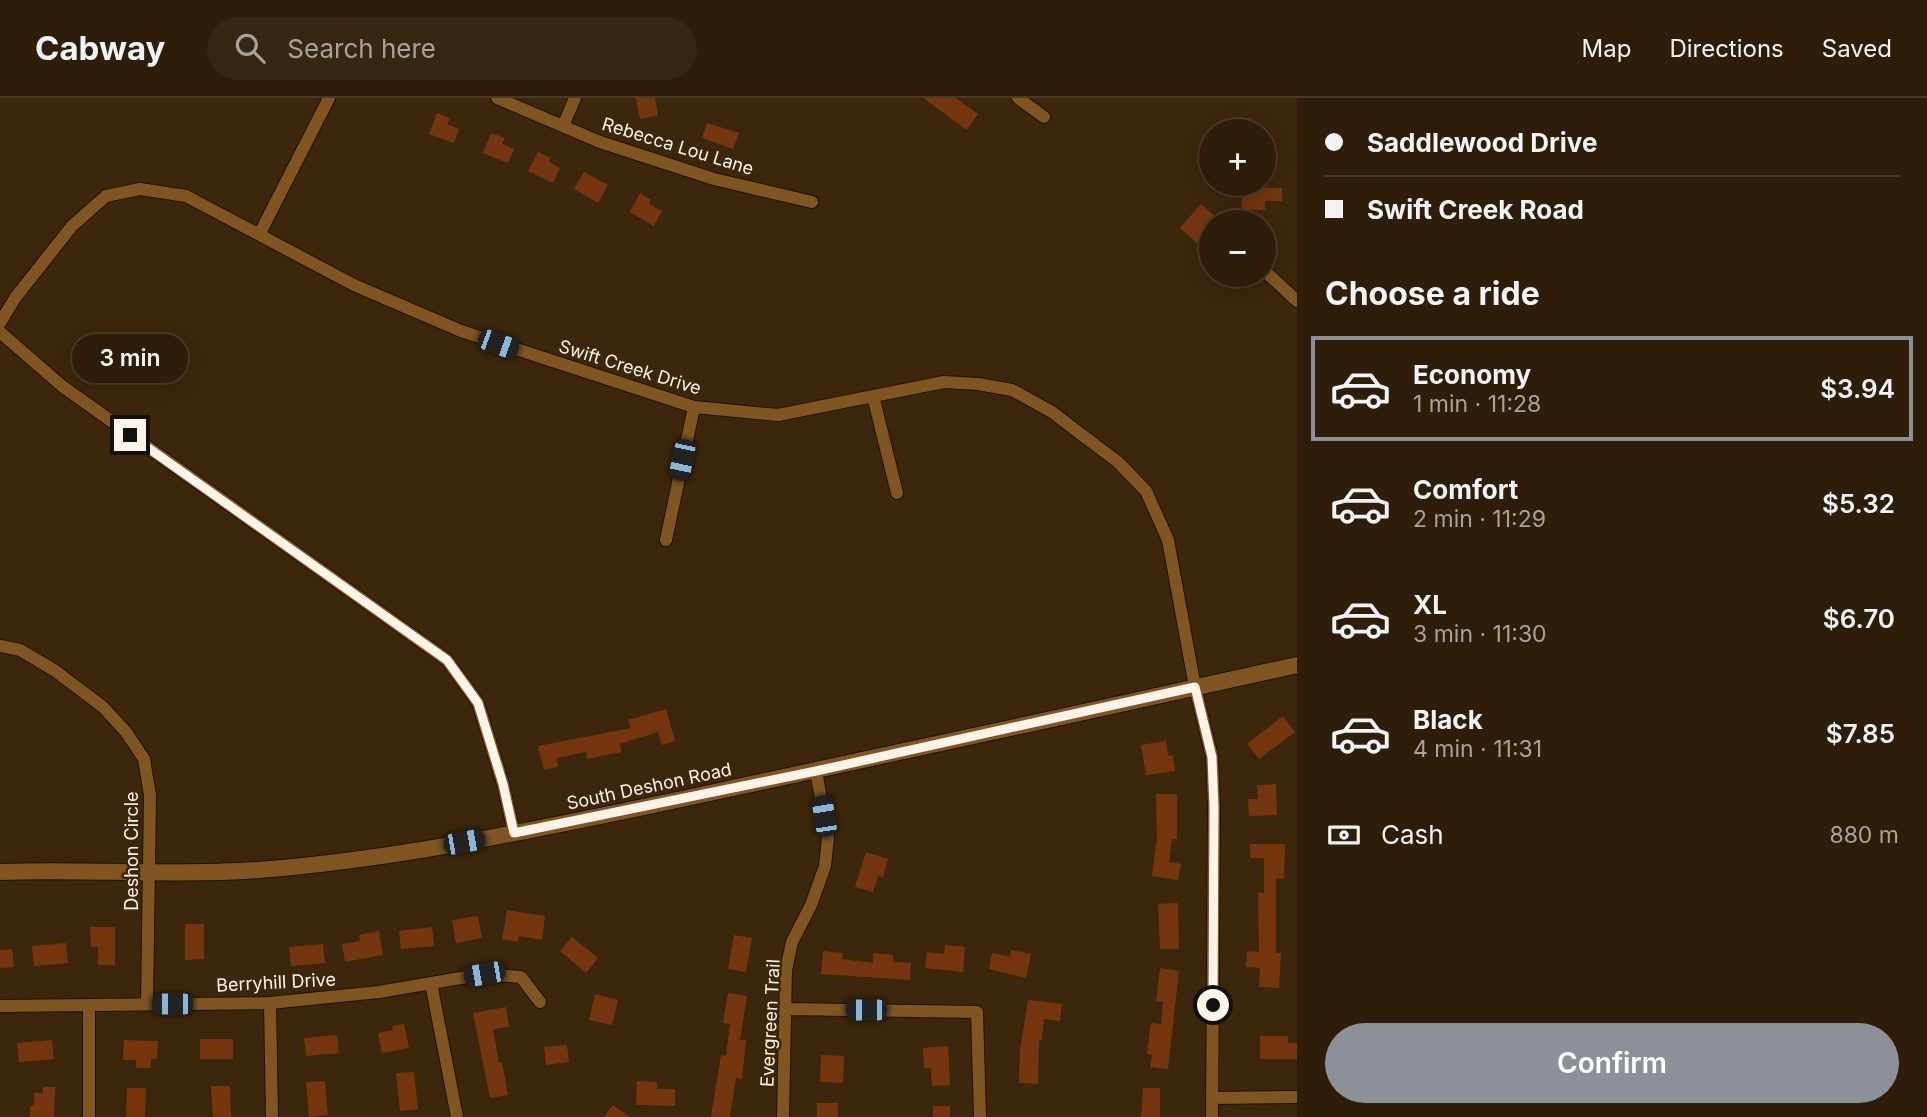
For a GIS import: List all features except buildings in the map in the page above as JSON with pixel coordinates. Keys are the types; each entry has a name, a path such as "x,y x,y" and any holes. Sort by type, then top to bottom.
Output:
{"street":[{"path":"260,233 329,98"},
{"name":"Rebecca Lou Lane","path":"497,98 600,142 714,179 812,202"},
{"path":"562,126 575,98"},
{"path":"1018,98 1044,117"},
{"name":"Swift Creek Drive","path":"0,323 15,298 72,226 106,196 140,189 186,196 354,285 461,331 694,407 778,415 944,382 1012,390 1052,412 1118,462 1146,491 1168,540 1195,687 1212,757 1212,1117"},
{"path":"1276,282 1297,301"},
{"path":"0,332 62,386 447,660 478,703 503,784 514,833"},
{"path":"873,396 897,493"},
{"path":"666,540 694,407"},
{"name":"Deshon Circle","path":"0,646 20,650 54,670 103,707 144,759 150,795 147,1004"},
{"name":"South Deshon Road","path":"0,872 63,870 150,874 258,870 388,855 514,833 816,771 1297,665"},
{"name":"Evergreen Trail","path":"783,1117 786,970 792,942 811,905 825,866 828,838 816,771"},
{"name":"Berryhill Drive","path":"0,1006 270,1003 379,992 484,974 521,977 540,1002"},
{"path":"431,983 457,1117"},
{"path":"270,1003 272,1117"},
{"path":"89,1005 89,1117"},
{"path":"786,1009 977,1012 980,1117"},
{"path":"1212,1098 1297,1097"}],"route":[{"path":"130,435 447,660 478,703 503,784 514,833 816,771 1195,687 1212,757 1213,1005"}]}
